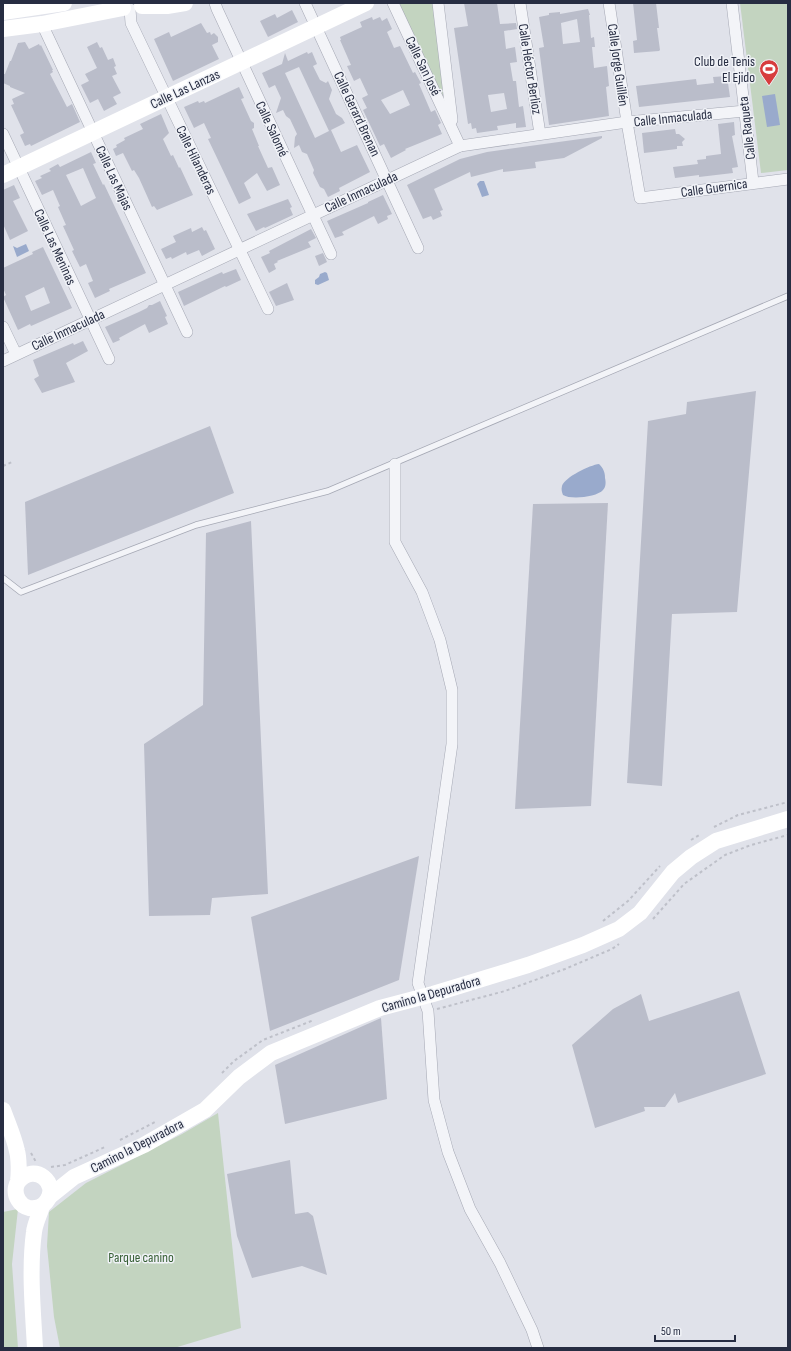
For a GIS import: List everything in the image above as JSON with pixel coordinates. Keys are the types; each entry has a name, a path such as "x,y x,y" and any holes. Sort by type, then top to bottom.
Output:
{"street":[{"path":"3,12 64,3"},
{"path":"3,29 42,24 131,6 167,6 186,3"},
{"name":"Calle Salomé","path":"215,3 331,254"},
{"name":"Calle Gerard Brenan","path":"305,3 418,248"},
{"name":"Calle Las Lanzas","path":"3,175 366,3"},
{"name":"Calle San José","path":"392,3 460,146"},
{"name":"Calle San José","path":"438,3 453,129"},
{"name":"Calle Héctor Berlioz","path":"520,3 540,134"},
{"name":"Calle Jorge Guillén","path":"609,3 640,198"},
{"name":"Calle Raqueta","path":"732,3 754,182"},
{"name":"Calle Hilanderas","path":"131,6 131,23 268,308"},
{"name":"Calle Las Majas","path":"42,24 187,332"},
{"name":"Calle Inmaculada","path":"3,361 460,146 627,122 745,110"},
{"name":"Calle Las Meninas","path":"3,134 109,360"},
{"name":"Calle Guernica","path":"640,198 754,182 788,179"},
{"path":"3,327 16,354"},
{"path":"395,464 396,542 422,592 440,640 452,690 452,744 418,983 426,1004 434,1100 448,1152 470,1209 500,1263 532,1330 538,1348"},
{"name":"Camino la Depuradora","path":"46,1201 74,1177 144,1145 205,1110 239,1077 271,1053 380,1008 426,1004 583,945 619,929 640,913 673,872 691,857 716,841 788,819"},
{"path":"3,1110 18,1152 16,1193 24,1205 34,1231"},
{"path":"18,1152 50,1186 46,1201 34,1231 32,1298 35,1348"},
{"path":"3,1199 26,1175 32,1173 40,1175"},
{"name":"Camino la Depuradora","path":"40,1175 74,1177"},
{"path":"3,1202 24,1205 31,1208 46,1201"}],"lane":[{"path":"3,578 21,592 196,525 328,491 395,464 788,296"}],"path":[{"path":"3,466 12,462"},
{"path":"426,1004 505,991"}],"green space":[{"path":"393,3 438,3 453,129"},
{"name":"Club de Tenis El Ejido","path":"740,3 788,3 788,170 761,173"},
{"name":"Parque canino","path":"218,1113 241,1328 174,1348 60,1348 54,1317 47,1246 49,1212 86,1183 182,1134"},
{"path":"18,1209 12,1264 18,1348 3,1348 3,1212"}],"water":[{"path":"775,94 780,125 767,127 762,96"},
{"path":"480,181 484,181 489,195 482,197 477,184"},
{"path":"26,244 29,251 17,257 13,246 17,248"},
{"path":"325,272 327,273 329,280 318,285 315,284 315,280 320,274"},
{"path":"599,464 605,474 606,484 603,490 584,497 567,497 563,495 562,486 568,479 584,469"}],"building":[{"path":"464,3 497,3 500,24 516,23 517,29 504,31 506,49 515,47 517,62 510,63 513,81 516,81 519,107 523,106 526,127 516,128 516,123 497,126 498,130 477,133 476,128 472,129 471,123 468,124 454,28 468,26","holes":["504,93 507,109 491,112 488,95"]},
{"path":"633,3 656,3 659,28 657,28 659,51 634,53 633,41 637,40"},
{"path":"588,9 590,15 591,38 594,37 595,47 592,47 594,68 607,66 609,86 606,87 609,116 549,125 539,48 544,47 539,17 549,15 549,13 560,12 560,14","holes":["577,19 580,42 563,44 561,23"]},
{"path":"292,10 298,22 268,37 260,21 275,14 277,18"},
{"path":"372,17 373,20 380,17 382,21 387,18 392,29 387,32 394,48 400,46 413,73 415,72 421,83 419,84 431,112 435,110 441,123 438,125 442,134 405,149 406,150 391,158 384,144 380,146 363,110 367,108 362,98 368,95 360,78 354,81 347,66 351,65 340,40 340,37 362,27 360,22","holes":["403,90 410,105 390,114 381,100"]},
{"path":"201,23 207,33 210,32 211,35 214,33 218,37 218,42 212,45 219,59 173,81 154,39 169,32 171,37"},
{"path":"25,42 29,49 39,44 40,46 41,45 53,70 50,74 67,107 72,104 80,122 31,146 30,144 25,146 20,135 24,133 11,105 14,104 12,99 25,93 3,83 3,74 5,74 18,43"},
{"path":"97,42 100,48 102,47 108,60 113,58 116,66 114,67 117,74 112,76 121,93 113,97 117,104 104,111 98,99 90,103 81,85 89,81 85,74 97,68 87,47"},
{"path":"307,52 308,54 312,52 317,64 313,66 320,80 326,83 328,81 332,90 329,99 336,114 342,118 345,123 331,130 341,152 357,145 370,172 339,188 340,191 328,197 324,189 320,187 313,173 314,170 307,154 302,152 299,145 294,148 295,137 297,134 290,119 286,116 283,110 276,113 281,98 275,85 269,88 262,73 282,64 285,53 288,61","holes":["299,67 329,131 315,138 285,73"]},
{"path":"727,76 730,97 639,107 636,86 696,79 697,85 714,83 713,77"},
{"path":"239,87 244,98 241,99 251,121 254,123 254,128 252,129 258,146 268,168 272,167 280,185 267,191 257,173 244,183 251,198 239,204 208,139 211,138 204,123 194,128 184,107 198,101 199,103 204,101 205,103"},
{"path":"161,114 169,133 163,139 171,156 173,155 179,168 180,167 193,195 157,210 154,206 152,207 139,178 134,170 132,171 123,153 116,156 113,149 117,147 116,145 125,140 124,138 143,129 140,124"},
{"path":"734,122 735,135 732,136 738,167 732,168 733,173 675,178 673,167 698,164 697,160 706,159 706,156 721,154 718,124"},
{"path":"675,129 676,134 679,134 685,139 682,142 683,146 677,146 677,149 644,153 642,133"},
{"path":"602,136 602,138 564,158 535,162 536,168 503,172 503,169 471,177 470,172 434,189 443,210 440,211 442,216 433,220 431,216 423,219 407,185 460,159 487,152"},
{"path":"91,152 96,163 93,164 146,273 109,289 110,291 95,298 88,283 93,281 86,264 80,267 72,251 74,250 63,226 66,225 58,207 60,206 53,190 42,195 35,181 42,178 40,176 51,171 49,169 58,164 60,167","holes":["83,168 96,198 81,206 66,175"]},
{"path":"14,185 20,198 13,201 28,231 10,240 3,224 3,190"},
{"path":"383,195 392,214 387,216 388,219 378,224 374,216 342,232 344,235 335,238 327,221"},
{"path":"288,199 292,207 290,208 293,215 256,231 247,214"},
{"path":"202,227 204,231 206,230 215,249 202,256 199,250 187,255 186,252 172,259 171,257 166,259 161,249 176,242 173,236 191,228 192,232"},
{"path":"311,229 316,238 308,242 311,247 277,261 278,262 274,264 276,269 269,273 261,257 270,253 269,251"},
{"path":"43,247 72,308 31,326 30,324 18,330 3,297 6,295 3,288 3,268 33,254 32,252","holes":["44,287 50,303 31,311 25,296"]},
{"path":"323,253 327,262 319,266 315,256"},
{"path":"236,269 241,280 184,306 178,292 222,272 223,274"},
{"path":"287,283 294,300 276,306 269,292"},
{"path":"160,301 167,316 165,317 168,324 149,333 145,324 119,338 120,340 113,343 105,327"},
{"path":"83,341 88,351 66,363 75,382 42,393 34,379 39,376 33,360 73,343 74,345"},
{"path":"756,391 737,612 672,614 662,786 627,783 648,421 686,414 687,402"},
{"path":"210,426 234,493 28,575 25,502"},
{"path":"608,503 591,806 515,809 533,504"},
{"path":"251,521 268,894 212,898 210,915 149,916 144,744 203,705 206,533"},
{"path":"419,856 399,980 270,1031 251,917"},
{"path":"739,991 766,1074 678,1103 675,1093 665,1107 644,1107 645,1111 595,1128 572,1045 613,1009 641,994 649,1021"},
{"path":"381,1018 387,1099 285,1124 275,1065"},
{"path":"290,1160 295,1214 308,1212 313,1216 327,1275 302,1266 252,1278 237,1236 227,1174"}],"place":[{"name":"Club de Tenis El Ejido","path":"769,86"}]}
